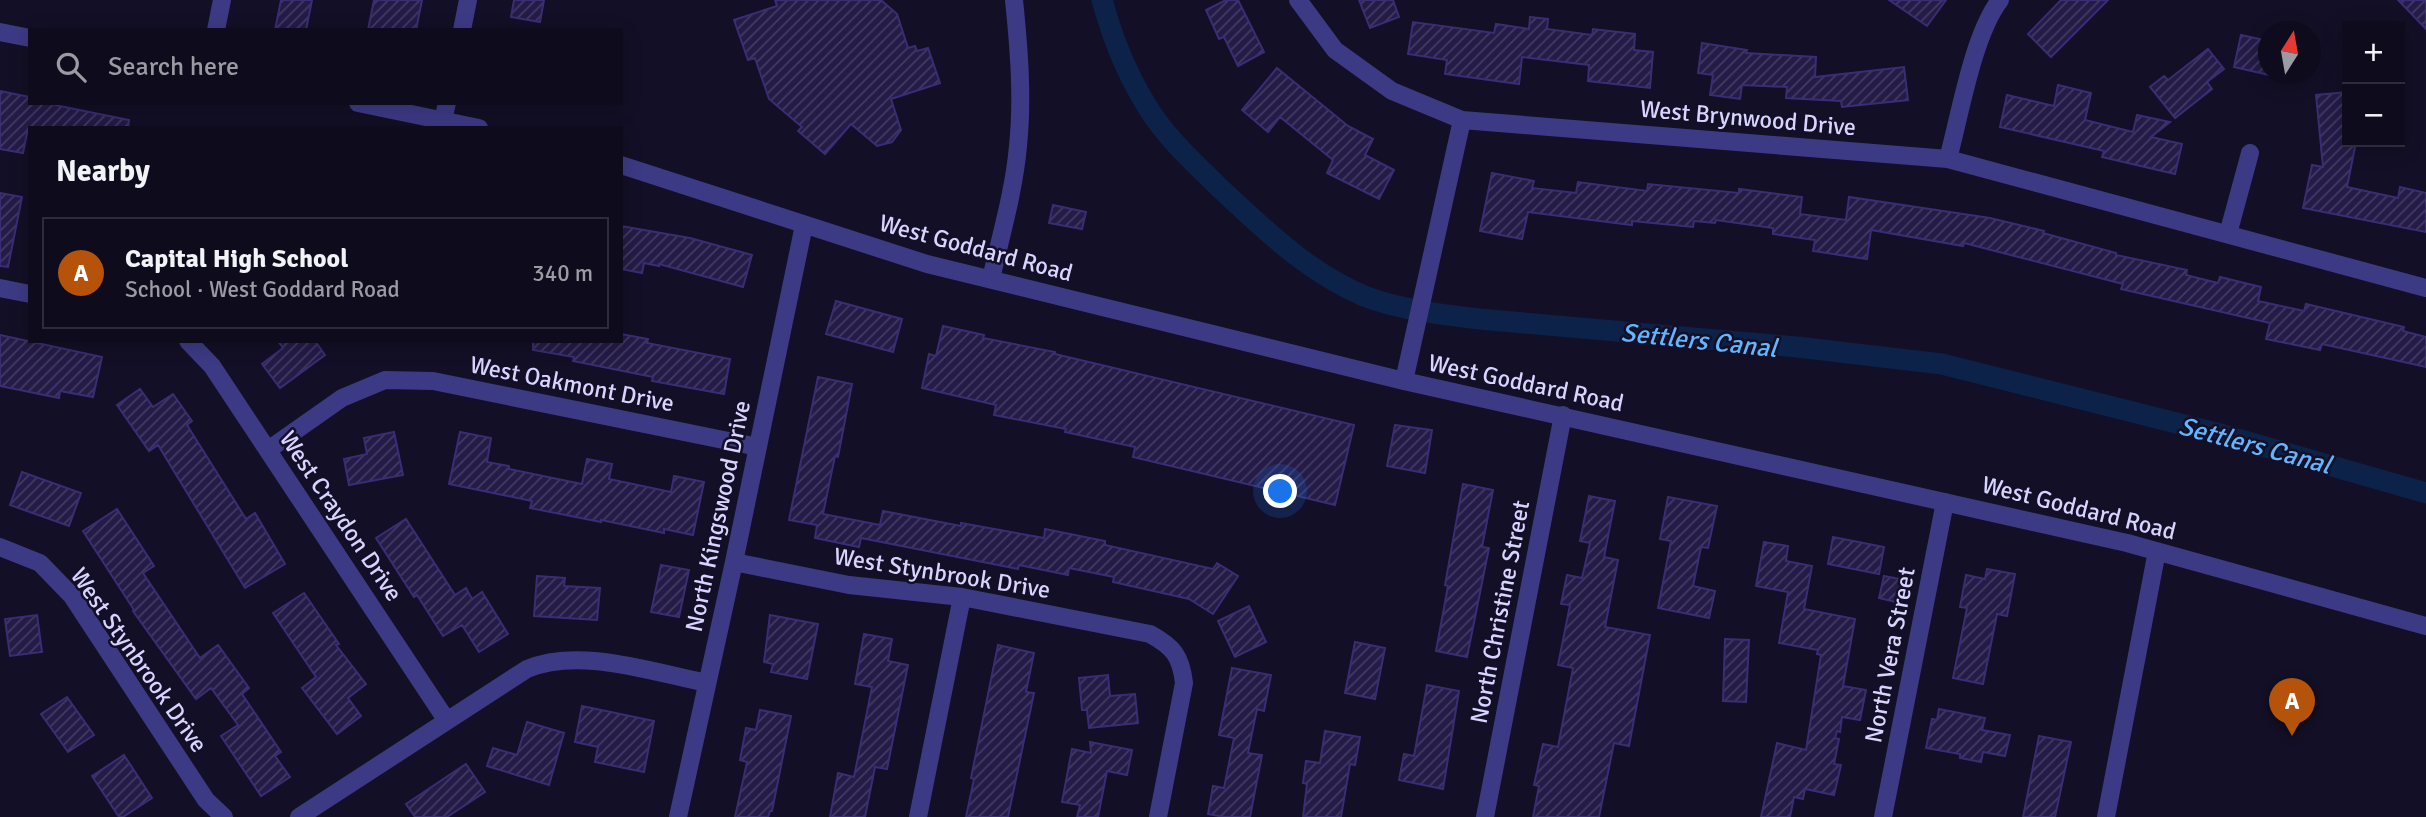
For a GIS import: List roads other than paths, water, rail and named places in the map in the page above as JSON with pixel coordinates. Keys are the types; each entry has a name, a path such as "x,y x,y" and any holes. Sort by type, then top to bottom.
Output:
{"street":[{"path":"216,28 222,0"},
{"path":"461,28 468,0"},
{"path":"991,279 1010,199 1018,148 1020,56 1014,0"},
{"name":"West Brynwood Drive","path":"1298,0 1335,50 1373,78 1392,91 1462,120 1948,159 2426,288"},
{"path":"1948,159 1979,40 1990,13 2000,0"},
{"path":"0,32 28,38"},
{"path":"380,105 445,111 475,126"},
{"path":"1404,381 1462,120"},
{"path":"2228,234 2250,153"},
{"name":"West Goddard Road","path":"623,166 927,264 1404,381 2157,551 2426,626"},
{"name":"North Kingswood Drive","path":"678,817 804,225"},
{"path":"0,288 28,294"},
{"name":"West Craydon Drive","path":"190,343 212,366 447,721"},
{"name":"West Oakmont Drive","path":"268,450 342,398 385,380 433,381 758,447"},
{"name":"North Christine Street","path":"1485,817 1563,415"},
{"name":"North Vera Street","path":"1883,817 1945,502"},
{"name":"West Stynbrook Drive","path":"0,547 40,564 72,596 206,800 224,817"},
{"path":"2106,817 2157,551"},
{"name":"West Stynbrook Drive","path":"734,562 849,585 962,597 1150,634 1166,642 1177,655 1184,683 1158,817"},
{"path":"918,817 962,597"},
{"path":"299,817 527,669 543,662 591,660 707,683"}],"waterway":[{"name":"Settlers Canal","path":"1102,0 1130,75 1145,104 1169,137 1223,191 1289,250 1325,275 1377,301 1479,319 1797,347 1942,364 2224,435 2426,493"}],"place":[{"name":"Capital High School","path":"2292,736"}]}
